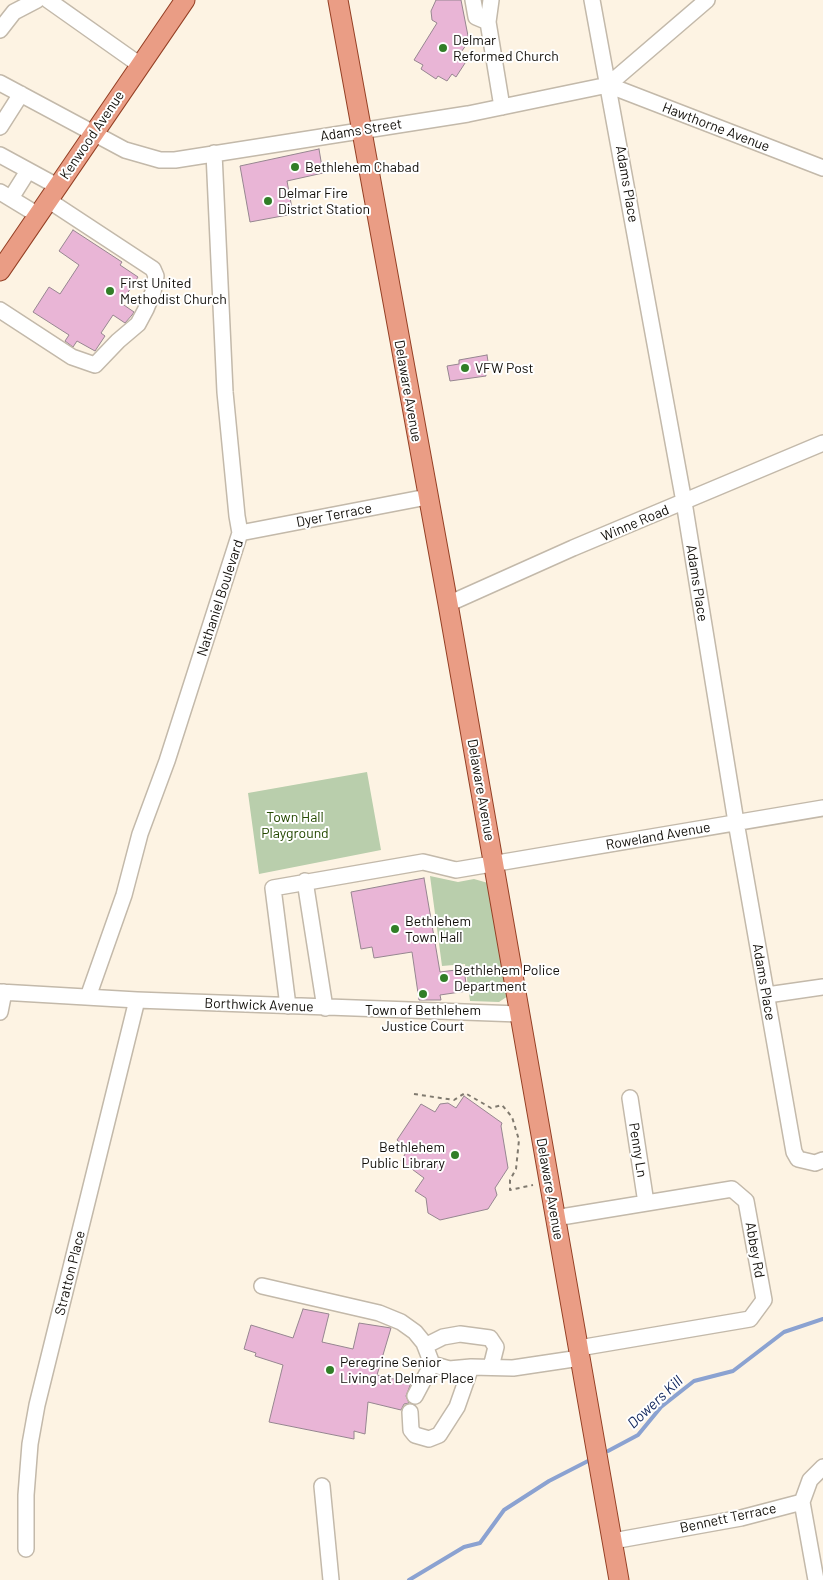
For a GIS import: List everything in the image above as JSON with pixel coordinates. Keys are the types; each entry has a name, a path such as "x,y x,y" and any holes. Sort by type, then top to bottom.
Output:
{"main road":[{"name":"Kenwood Avenue","path":"0,271 185,0"},
{"name":"Delaware Avenue","path":"338,0 448,604 619,1580"}],"street":[{"path":"0,30 14,12 37,0"},
{"path":"48,0 140,65"},
{"path":"474,0 476,17 488,22"},
{"path":"491,0 488,22 502,107"},
{"name":"Adams Place","path":"592,0 684,502 736,822 794,1152 798,1159 805,1161 815,1163 823,1160"},
{"name":"Adams Street","path":"0,83 92,134 126,150 160,160 502,107 608,85 707,0"},
{"name":"Hawthorne Avenue","path":"608,85 823,168"},
{"path":"0,127 21,94"},
{"name":"Nathaniel Boulevard","path":"88,997 124,895 140,834 166,761 240,533 225,392 214,153"},
{"path":"0,155 28,171 47,200 153,269 156,276 153,292 138,324 118,341 95,366 72,357 0,310"},
{"path":"5,195 28,171"},
{"path":"5,195 47,200"},
{"name":"Winne Road","path":"448,604 823,443"},
{"name":"Dyer Terrace","path":"240,533 427,497"},
{"name":"Roweland Avenue","path":"288,1006 273,888 423,862 456,870 823,808"},
{"path":"305,881 325,1008"},
{"path":"767,995 823,987"},
{"path":"0,1012 2,992"},
{"name":"Borthwick Avenue","path":"2,992 137,1000 519,1014"},
{"name":"Stratton Place","path":"26,1549 26,1495 30,1444 37,1405 137,1000"},
{"name":"Penny Ln","path":"630,1098 646,1203"},
{"name":"Abbey Rd","path":"432,1364 449,1369 471,1367 513,1368 750,1319 764,1300 746,1201 732,1189 555,1218"},
{"path":"262,1286 379,1313 401,1322 415,1332 425,1346 432,1364 415,1396"},
{"path":"425,1346 443,1337 460,1334 490,1338 496,1347 491,1367"},
{"path":"410,1412 411,1430 415,1435 429,1439 439,1435 457,1407 471,1367"},
{"path":"816,1580 802,1502 810,1480 823,1466"},
{"path":"322,1486 331,1580"},
{"name":"Bennett Terrace","path":"613,1541 741,1518 802,1502"}],"path":[{"path":"414,1094 454,1100 465,1093 491,1108 502,1105 512,1116 519,1140 516,1169 510,1180 510,1190 538,1184"}],"green space":[{"name":"Town Hall Playground","path":"367,772 381,850 259,874 248,793"},
{"path":"430,876 458,882 474,879 488,883 508,996 499,1002 470,1001 465,964 442,966"}],"building":[{"name":"Delmar Reformed Church","path":"436,0 461,0 469,41 459,55 467,60 456,77 452,74 447,81 438,76 436,79 421,69 423,65 414,60 437,23 432,20 431,11"},
{"path":"319,149 323,173 287,181 293,214 250,222 240,166"},
{"name":"First United Methodist Church","path":"73,230 122,262 120,265 138,277 121,303 134,312 125,323 113,315 101,333 105,336 95,351 77,341 73,347 65,341 69,335 33,312 49,287 60,294 79,265 59,251"},
{"name":"VFW Post","path":"487,355 489,368 485,369 486,376 450,381 447,366 459,364 459,360"},
{"name":"Bethlehem Town Hall","path":"424,878 440,972 464,969 467,991 440,995 441,1000 419,1000 412,952 374,958 372,947 361,949 351,892"},
{"name":"Bethlehem Public Library","path":"464,1096 502,1123 508,1168 495,1188 497,1195 488,1209 440,1220 428,1213 426,1198 415,1191 424,1178 401,1161 408,1149 397,1140 421,1104 435,1112 440,1104 448,1103 456,1108"},
{"name":"Peregrine Senior Living at Delmar Place","path":"303,1309 329,1314 322,1342 353,1349 359,1323 391,1328 377,1375 411,1383 406,1396 409,1403 404,1404 401,1410 368,1402 365,1434 354,1431 354,1439 269,1422 283,1365 255,1356 256,1353 244,1349 251,1325 293,1338"}],"waterway":[{"name":"Dowers Kill","path":"608,1451 638,1435 661,1407 694,1381 733,1371 784,1332 823,1319"},
{"name":"Dowers Kill","path":"409,1580 464,1547 480,1543 504,1510 549,1481 588,1461"}],"place":[{"name":"Delmar Reformed Church","path":"443,48"},
{"name":"Bethlehem Chabad","path":"295,167"},
{"name":"Delmar Fire District Station","path":"268,201"},
{"name":"First United Methodist Church","path":"110,291"},
{"name":"VFW Post","path":"465,368"},
{"name":"Bethlehem Town Hall","path":"395,929"},
{"name":"Bethlehem Police Department","path":"444,978"},
{"name":"Town of Bethlehem Justice Court","path":"423,994"},
{"name":"Bethlehem Public Library","path":"455,1155"},
{"name":"Peregrine Senior Living at Delmar Place","path":"330,1370"}]}
